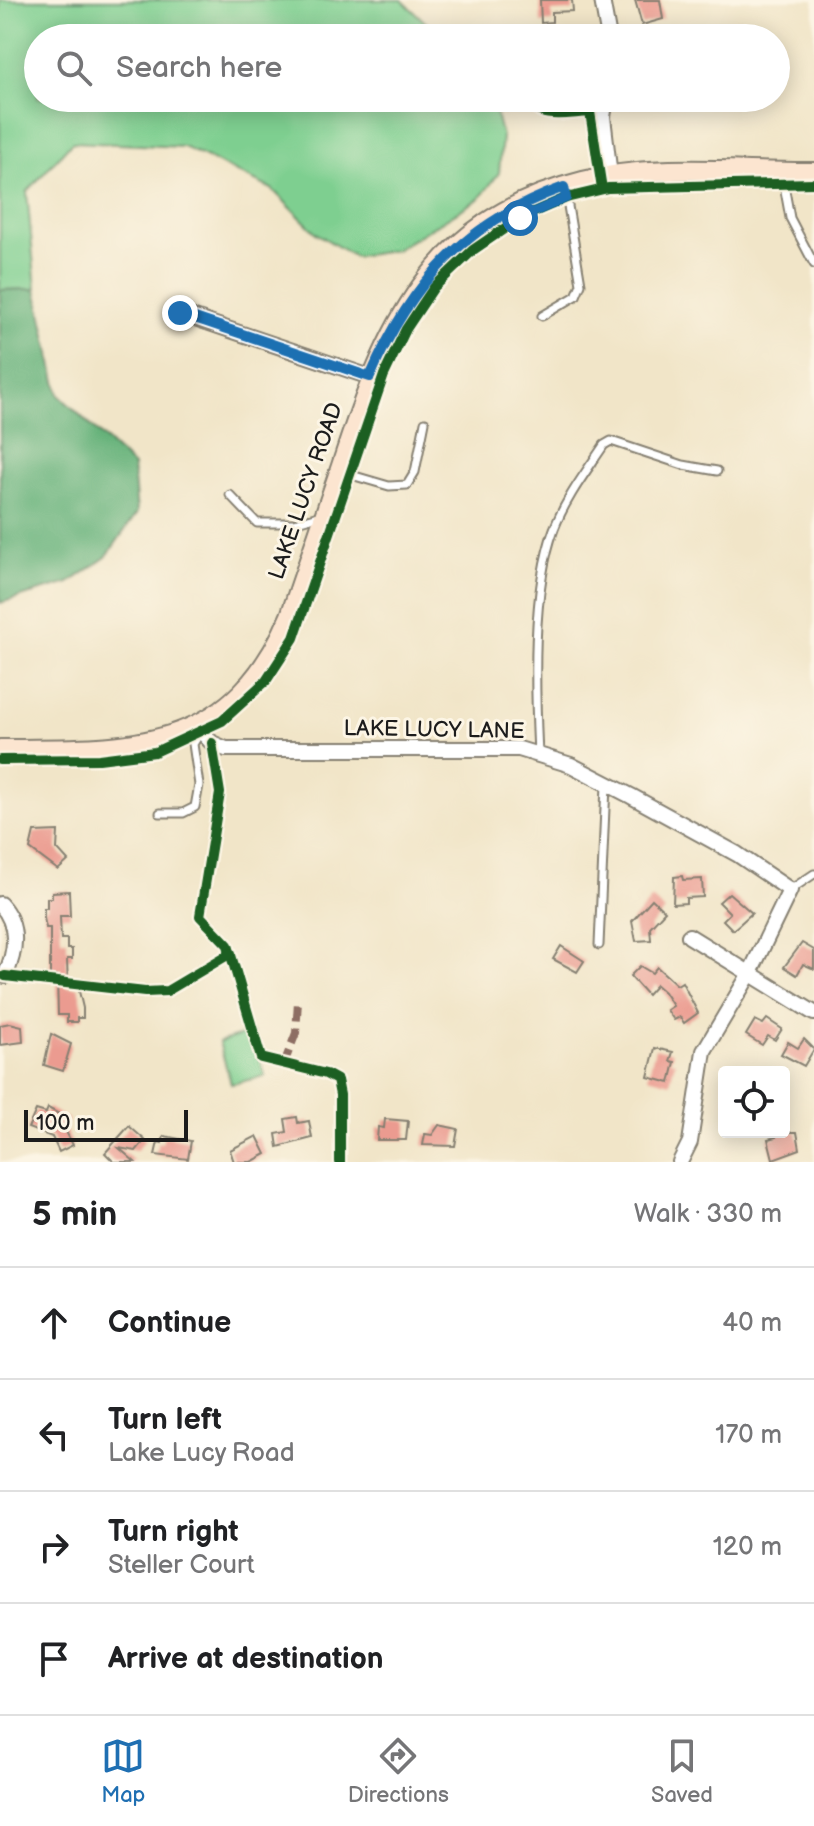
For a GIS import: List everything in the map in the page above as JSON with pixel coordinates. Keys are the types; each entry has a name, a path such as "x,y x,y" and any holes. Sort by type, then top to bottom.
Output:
{"street":[{"path":"602,0 606,24"},
{"path":"604,112 610,176"},
{"name":"LAKE LUCY ROAD","path":"0,749 131,747 198,729 237,694 270,656 290,616 370,377 391,332 426,278 479,230 536,197 610,176 644,172 814,172"},
{"path":"180,313 370,377"},
{"name":"LAKE LUCY LANE","path":"198,729 226,749 519,749 571,765 606,783 737,854 790,890"},
{"path":"680,1162 690,1142 704,1051 749,975 790,890"},
{"path":"0,904 11,918 14,936 5,976"},
{"path":"689,936 814,1013"}],"lane":[{"path":"781,172 790,218 814,264"},
{"path":"542,316 576,296 581,284 564,187"},
{"path":"339,472 389,486 407,485 415,472 425,422"},
{"path":"538,755 534,687 543,583 553,531 568,500 604,445 611,441 683,465 717,471"},
{"path":"230,495 245,506 251,518 267,525 294,523 325,514"},
{"path":"160,813 183,813 195,807 199,785 193,744 198,729"},
{"path":"599,945 606,783"},
{"path":"790,890 814,874"}],"green space":[{"path":"0,0 402,0 427,24 24,24 24,112 495,112 502,136 499,173 480,198 395,250 355,257 316,233 272,189 184,147 72,142 27,192 36,289 0,290"},
{"path":"36,289 59,395 133,466 137,513 106,557 69,583 0,603 0,290"},
{"path":"252,1032 265,1076 231,1084 219,1042"}],"building":[{"path":"540,0 572,0 573,11 552,12 552,22 541,23"},
{"path":"635,0 660,0 663,19 642,24"},
{"path":"58,831 57,849 68,861 58,870 30,849 34,832"},
{"path":"682,876 683,880 702,879 703,897 686,898 686,903 673,904 674,877"},
{"path":"69,891 70,916 60,916 61,939 67,939 67,949 72,949 72,959 67,959 68,987 78,987 83,1008 83,1018 77,1018 77,1022 67,1022 67,1015 58,1015 57,975 50,975 50,928 46,928 44,918 47,898 52,898 52,892"},
{"path":"729,893 752,913 733,930 723,920 730,913 719,902"},
{"path":"652,899 665,911 650,927 651,940 636,941 632,921"},
{"path":"802,943 814,950 814,969 803,964 797,975 784,967"},
{"path":"561,946 584,961 577,972 553,959"},
{"path":"640,966 652,973 657,967 677,985 682,982 698,1013 684,1023 680,1017 674,1020 667,1010 673,1006 664,992 656,985 647,995 630,976"},
{"path":"767,1019 782,1029 775,1040 768,1036 762,1045 746,1035 755,1020 763,1024"},
{"path":"10,1023 22,1026 23,1042 0,1045 0,1025"},
{"path":"51,1034 71,1044 63,1071 44,1065"},
{"path":"804,1039 814,1049 804,1066 781,1054 788,1042 798,1048"},
{"path":"655,1048 673,1052 670,1061 675,1062 670,1083 648,1077"},
{"path":"48,1108 68,1119 65,1130 73,1145 59,1152 52,1137 28,1128 36,1110 46,1113"},
{"path":"297,1117 298,1123 309,1121 312,1138 278,1147 276,1134 287,1132 285,1119"},
{"path":"385,1119 408,1121 406,1140 377,1140 378,1127 384,1128"},
{"path":"439,1125 458,1129 455,1146 423,1145 425,1134 432,1135"},
{"path":"129,1126 145,1140 136,1151 119,1148 135,1162 114,1162 105,1153"},
{"path":"790,1132 797,1132 800,1149 773,1159 768,1139 790,1138"},
{"path":"164,1136 191,1141 188,1159 155,1155 158,1142 162,1143"},
{"path":"257,1136 266,1154 251,1162 234,1162 230,1150"}],"marked path":[{"path":"283,1066 296,1033 298,1001"}],"cycle path":[{"path":"544,112 590,112"},
{"path":"590,112 602,189"},
{"path":"0,760 99,759 155,752 222,721 266,681 294,638 384,375 406,329 434,287 473,250 520,218 566,198 608,188 814,183"},
{"path":"212,743 220,793 200,916 228,945 261,1058 326,1074 337,1080 340,1095 340,1162"},
{"path":"5,976 145,992 167,991 231,953"}],"route":[{"path":"180,313 370,377 403,310 426,278 451,253 507,212 564,187 566,198 520,218"}]}
